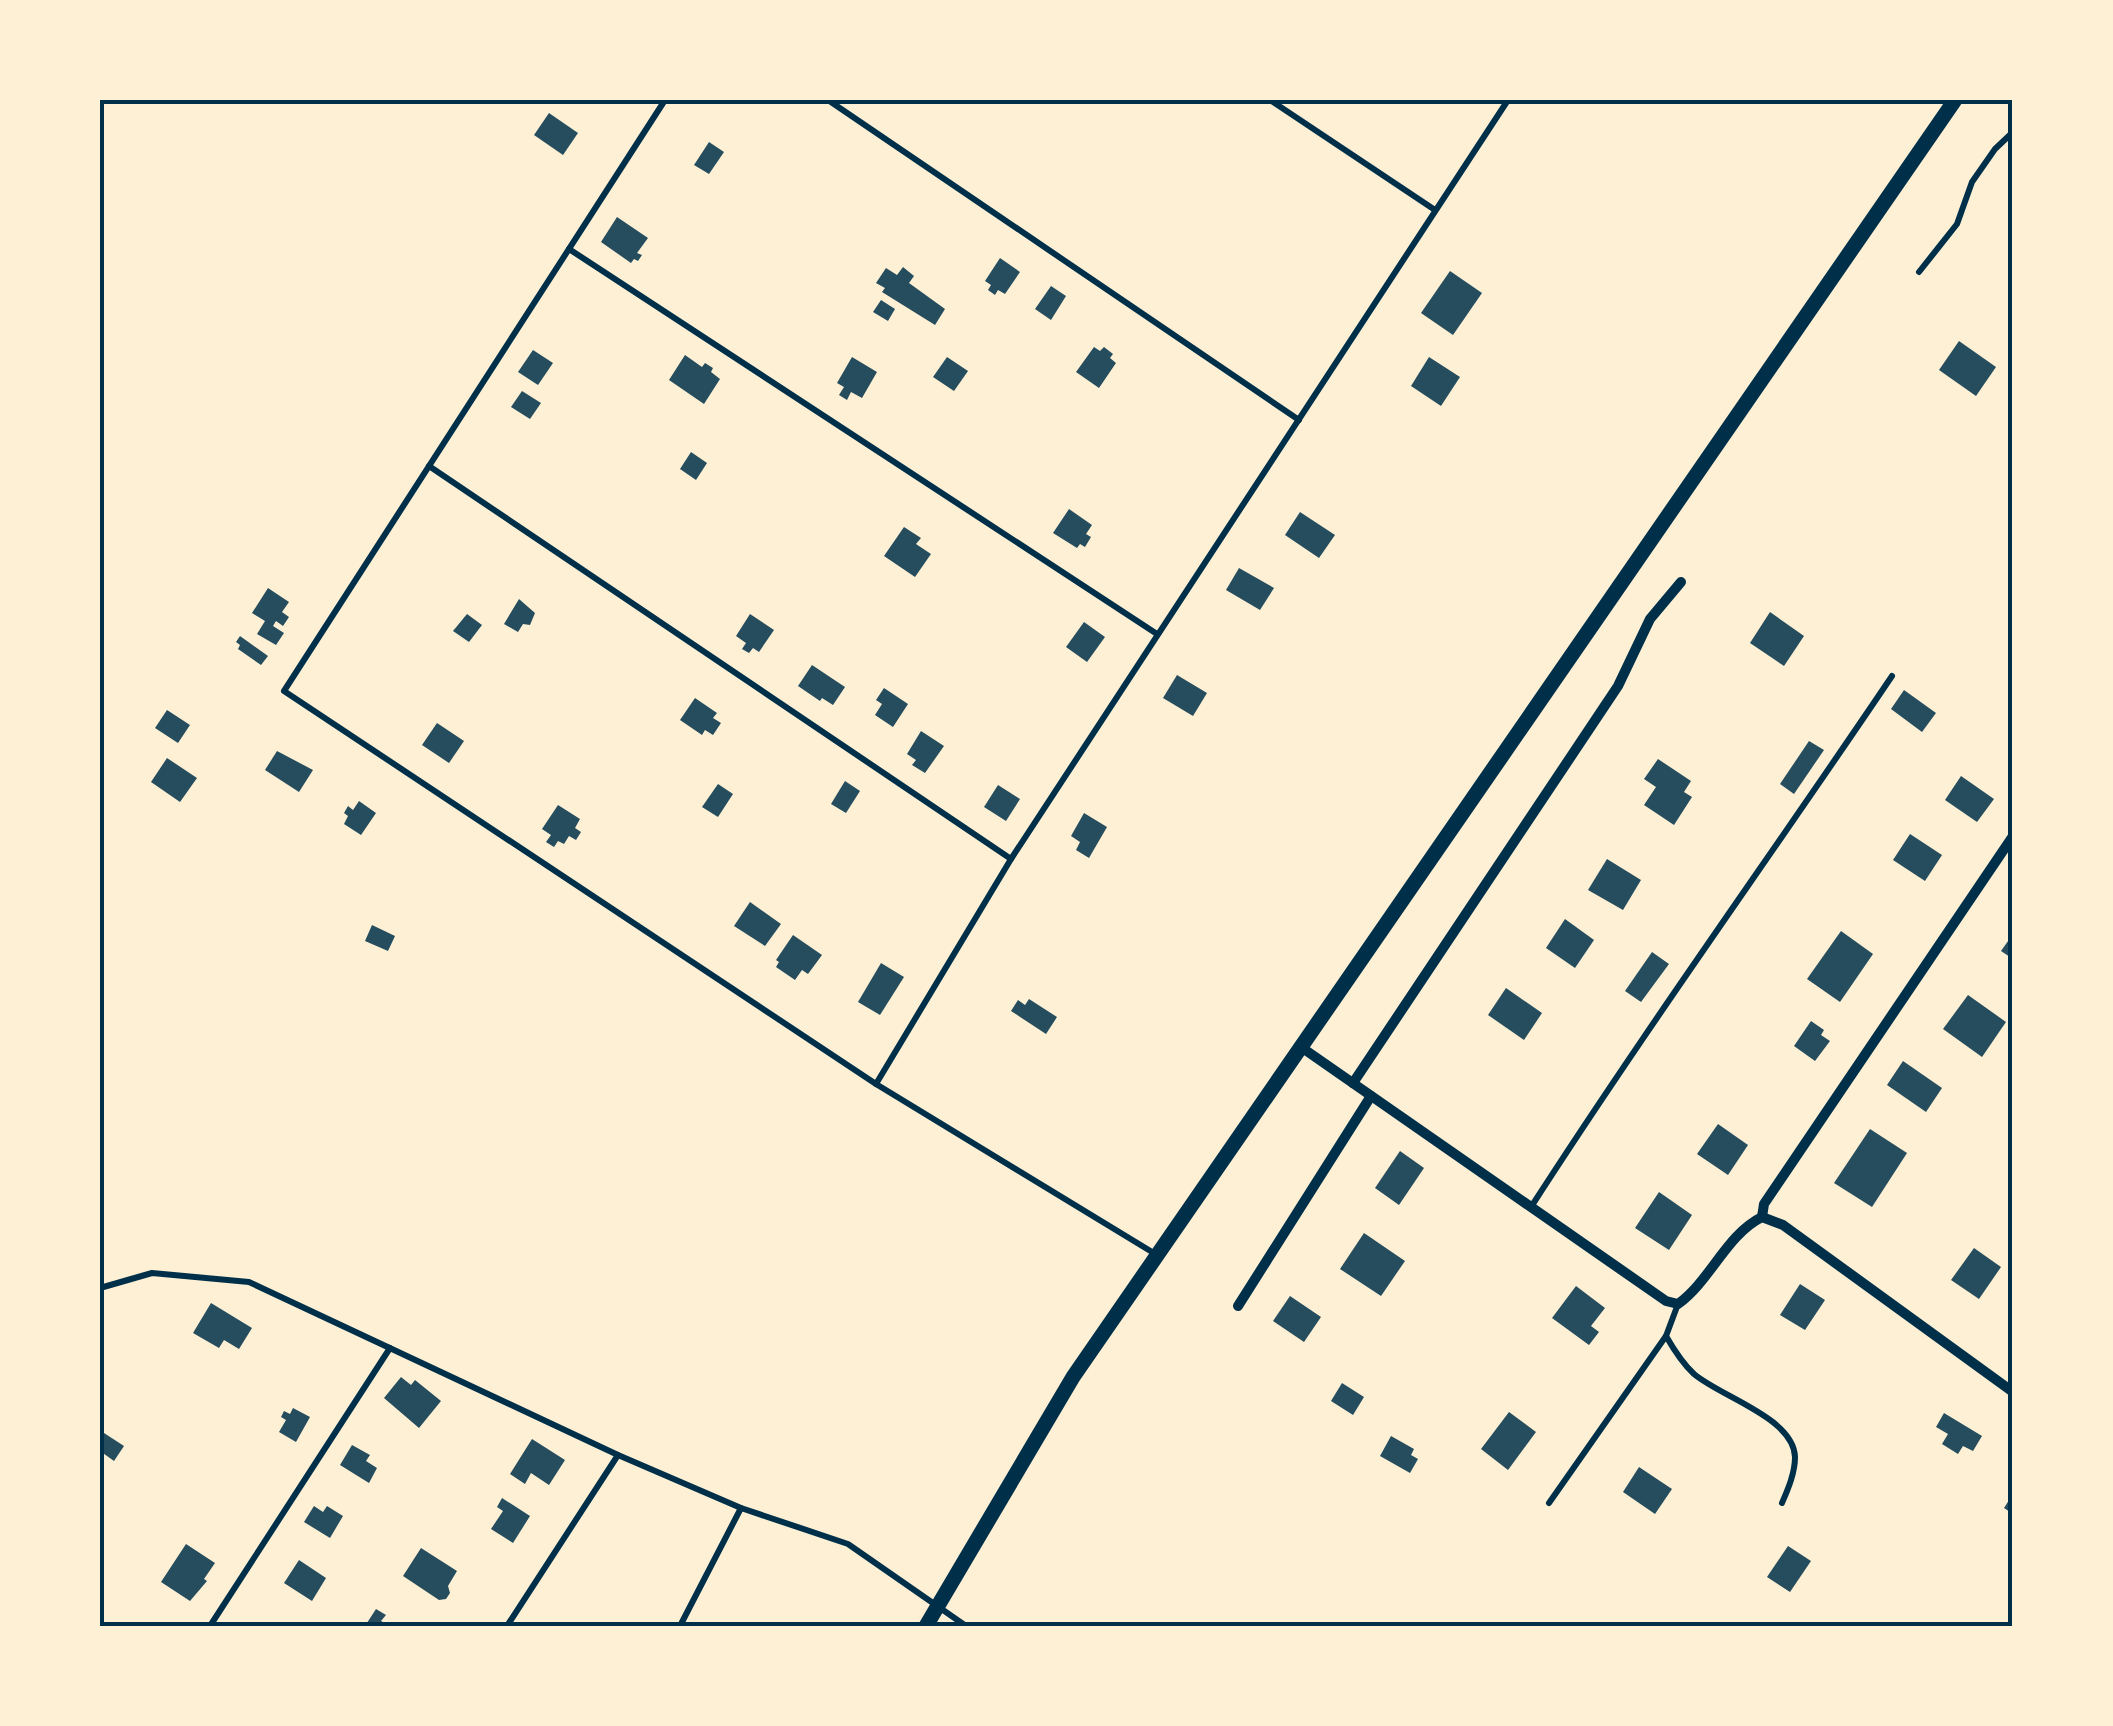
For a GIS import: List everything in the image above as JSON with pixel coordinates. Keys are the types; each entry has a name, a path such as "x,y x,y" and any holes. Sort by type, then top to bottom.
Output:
{"street":[{"path":"926,1626 1073,1378 1955,100"},
{"path":"1353,1083 1618,686 1650,619 1681,582"},
{"path":"1762,1216 1764,1204 1785,1172 2013,836"},
{"path":"1301,1047 1666,1301 1678,1304 1696,1290 1747,1224 1762,1216"},
{"path":"1238,1306 1371,1096"},
{"path":"1762,1216 1783,1225 2013,1392"}],"lane":[{"path":"665,100 284,691 876,1084 1157,1256"},
{"path":"828,100 1298,420"},
{"path":"1270,100 1435,210"},
{"path":"876,1084 1011,860 1508,100"},
{"path":"1919,272 1957,224 1972,182 1995,149 2013,132"},
{"path":"568,249 1158,635"},
{"path":"429,466 1011,860"},
{"path":"1531,1207 1649,1027 1892,676"},
{"path":"100,1288 152,1273 249,1282 618,1455 741,1508 848,1544 966,1626"},
{"path":"1549,1502 1666,1336 1678,1304"},
{"path":"1666,1336 1678,1358 1695,1375 1784,1430 1796,1454 1782,1503"},
{"path":"210,1626 390,1348"},
{"path":"507,1626 618,1455"},
{"path":"680,1626 741,1508"}],"building":[{"path":"549,113 578,133 563,155 534,135"},
{"path":"709,142 724,152 709,174 694,165"},
{"path":"617,217 648,238 637,253 642,255 638,261 634,259 631,263 601,242"},
{"path":"1000,258 1020,272 1005,294 998,290 995,295 985,281"},
{"path":"903,267 914,276 909,283 945,309 935,325 882,292 885,288 876,283 886,268 897,275"},
{"path":"1450,271 1482,293 1453,335 1421,313"},
{"path":"1051,286 1066,296 1051,320 1035,309"},
{"path":"881,300 895,309 888,321 873,312"},
{"path":"1959,341 1996,367 1976,396 1939,370"},
{"path":"1094,347 1100,351 1104,347 1116,363 1099,388 1076,372"},
{"path":"533,350 553,363 538,385 518,372"},
{"path":"685,355 702,367 705,363 713,368 711,372 720,379 704,404 669,380"},
{"path":"852,357 877,372 862,398 851,392 847,400 839,395 844,387 837,383"},
{"path":"947,357 968,371 954,391 933,377"},
{"path":"1429,357 1460,377 1441,406 1411,386"},
{"path":"522,391 541,403 530,419 511,407"},
{"path":"691,452 707,463 696,480 680,469"},
{"path":"1069,509 1092,525 1085,547 1080,544 1077,548 1053,533"},
{"path":"1300,512 1335,535 1319,558 1285,535"},
{"path":"904,527 921,538 916,544 931,554 915,577 884,556"},
{"path":"1239,568 1274,588 1260,610 1226,590"},
{"path":"268,588 289,602 282,612 289,617 283,626 276,621 273,626 284,633 276,645 257,634 265,621 252,613"},
{"path":"519,599 535,613 530,625 523,624 518,632 504,624"},
{"path":"1770,612 1804,636 1784,666 1750,643"},
{"path":"467,614 482,625 469,642 453,631"},
{"path":"750,614 774,630 759,652 742,649 746,643 736,636"},
{"path":"1084,622 1105,637 1087,662 1066,647"},
{"path":"240,636 268,656 261,665 238,649 240,645 236,642"},
{"path":"812,665 845,687 833,705 798,686"},
{"path":"1177,675 1207,693 1193,716 1163,698"},
{"path":"884,688 908,704 893,727 875,715 882,704 876,700"},
{"path":"1904,690 1936,713 1922,732 1891,709"},
{"path":"695,698 717,713 713,718 721,723 713,735 705,730 702,735 680,720"},
{"path":"167,710 190,725 178,743 155,728"},
{"path":"437,723 464,741 449,763 422,745"},
{"path":"921,731 944,746 925,773 912,765 916,760 907,754"},
{"path":"1809,741 1824,750 1794,794 1780,784"},
{"path":"277,751 313,770 299,792 265,770"},
{"path":"167,758 197,778 180,802 151,782"},
{"path":"1658,759 1691,781 1684,792 1692,797 1674,825 1644,805 1656,787 1644,779"},
{"path":"1961,776 1994,799 1977,822 1945,800"},
{"path":"845,781 860,791 846,813 831,804"},
{"path":"718,784 733,794 718,817 702,807"},
{"path":"998,785 1020,799 1006,821 984,807"},
{"path":"359,801 376,813 361,835 344,824 348,806 353,810"},
{"path":"558,805 580,819 575,828 581,832 576,840 569,836 564,844 558,841 554,847 546,842 551,835 542,829"},
{"path":"1084,813 1107,827 1089,858 1076,850 1080,842 1071,836"},
{"path":"1910,834 1942,855 1925,881 1893,860"},
{"path":"1607,859 1641,880 1623,910 1588,890"},
{"path":"750,902 781,924 765,946 734,926"},
{"path":"1565,919 1594,940 1575,968 1546,948"},
{"path":"372,925 395,936 388,951 365,941"},
{"path":"1841,931 1873,954 1840,1002 1807,979"},
{"path":"2013,934 2013,959 2001,951"},
{"path":"793,935 822,955 808,974 802,970 795,980 776,967 776,960"},
{"path":"1652,952 1669,964 1641,1002 1625,991"},
{"path":"881,963 904,977 880,1015 858,1002"},
{"path":"1506,988 1542,1013 1524,1040 1488,1015"},
{"path":"1968,995 2006,1022 1982,1057 1943,1029"},
{"path":"1029,999 1057,1017 1046,1034 1011,1011 1018,1000 1025,1005"},
{"path":"1811,1021 1824,1030 1821,1035 1830,1041 1815,1061 1794,1046"},
{"path":"1903,1061 1942,1088 1926,1112 1887,1085"},
{"path":"1718,1124 1748,1145 1728,1175 1697,1154"},
{"path":"1870,1129 1907,1153 1872,1207 1834,1183"},
{"path":"1400,1151 1424,1168 1399,1205 1375,1188"},
{"path":"1659,1192 1692,1215 1669,1250 1635,1228"},
{"path":"1364,1233 1405,1261 1381,1296 1340,1269"},
{"path":"1974,1248 2001,1267 1979,1299 1951,1280"},
{"path":"1800,1284 1825,1300 1805,1330 1780,1315"},
{"path":"1576,1286 1605,1308 1591,1326 1599,1332 1589,1345 1552,1318"},
{"path":"1290,1296 1321,1317 1304,1342 1273,1321"},
{"path":"211,1303 252,1328 239,1349 224,1340 219,1348 193,1333"},
{"path":"401,1377 411,1385 415,1380 441,1401 419,1428 384,1398"},
{"path":"1342,1383 1364,1397 1353,1415 1331,1401"},
{"path":"293,1408 310,1417 296,1442 279,1432 286,1420 281,1417 284,1411 290,1414"},
{"path":"1509,1412 1536,1432 1508,1470 1481,1449"},
{"path":"1944,1413 1982,1436 1973,1451 1963,1446 1958,1454 1942,1444 1948,1434 1936,1427"},
{"path":"104,1433 124,1446 114,1461 100,1451"},
{"path":"1391,1436 1414,1449 1411,1455 1418,1459 1410,1473 1380,1456"},
{"path":"532,1439 565,1460 549,1485 531,1473 525,1484 510,1474"},
{"path":"352,1445 370,1455 366,1461 377,1468 369,1483 340,1465"},
{"path":"1639,1467 1672,1489 1655,1514 1623,1492"},
{"path":"2013,1494 2013,1514 2004,1508"},
{"path":"502,1498 530,1516 513,1543 491,1529 503,1511 497,1507"},
{"path":"314,1506 323,1512 327,1506 343,1516 330,1538 304,1522"},
{"path":"186,1544 215,1563 204,1579 207,1581 190,1601 161,1582"},
{"path":"1788,1546 1811,1561 1790,1592 1767,1577"},
{"path":"421,1548 457,1571 446,1599 439,1600 403,1576"},
{"path":"299,1560 326,1578 312,1601 284,1583"},
{"path":"376,1609 386,1615 381,1621 390,1626 365,1626"}]}
